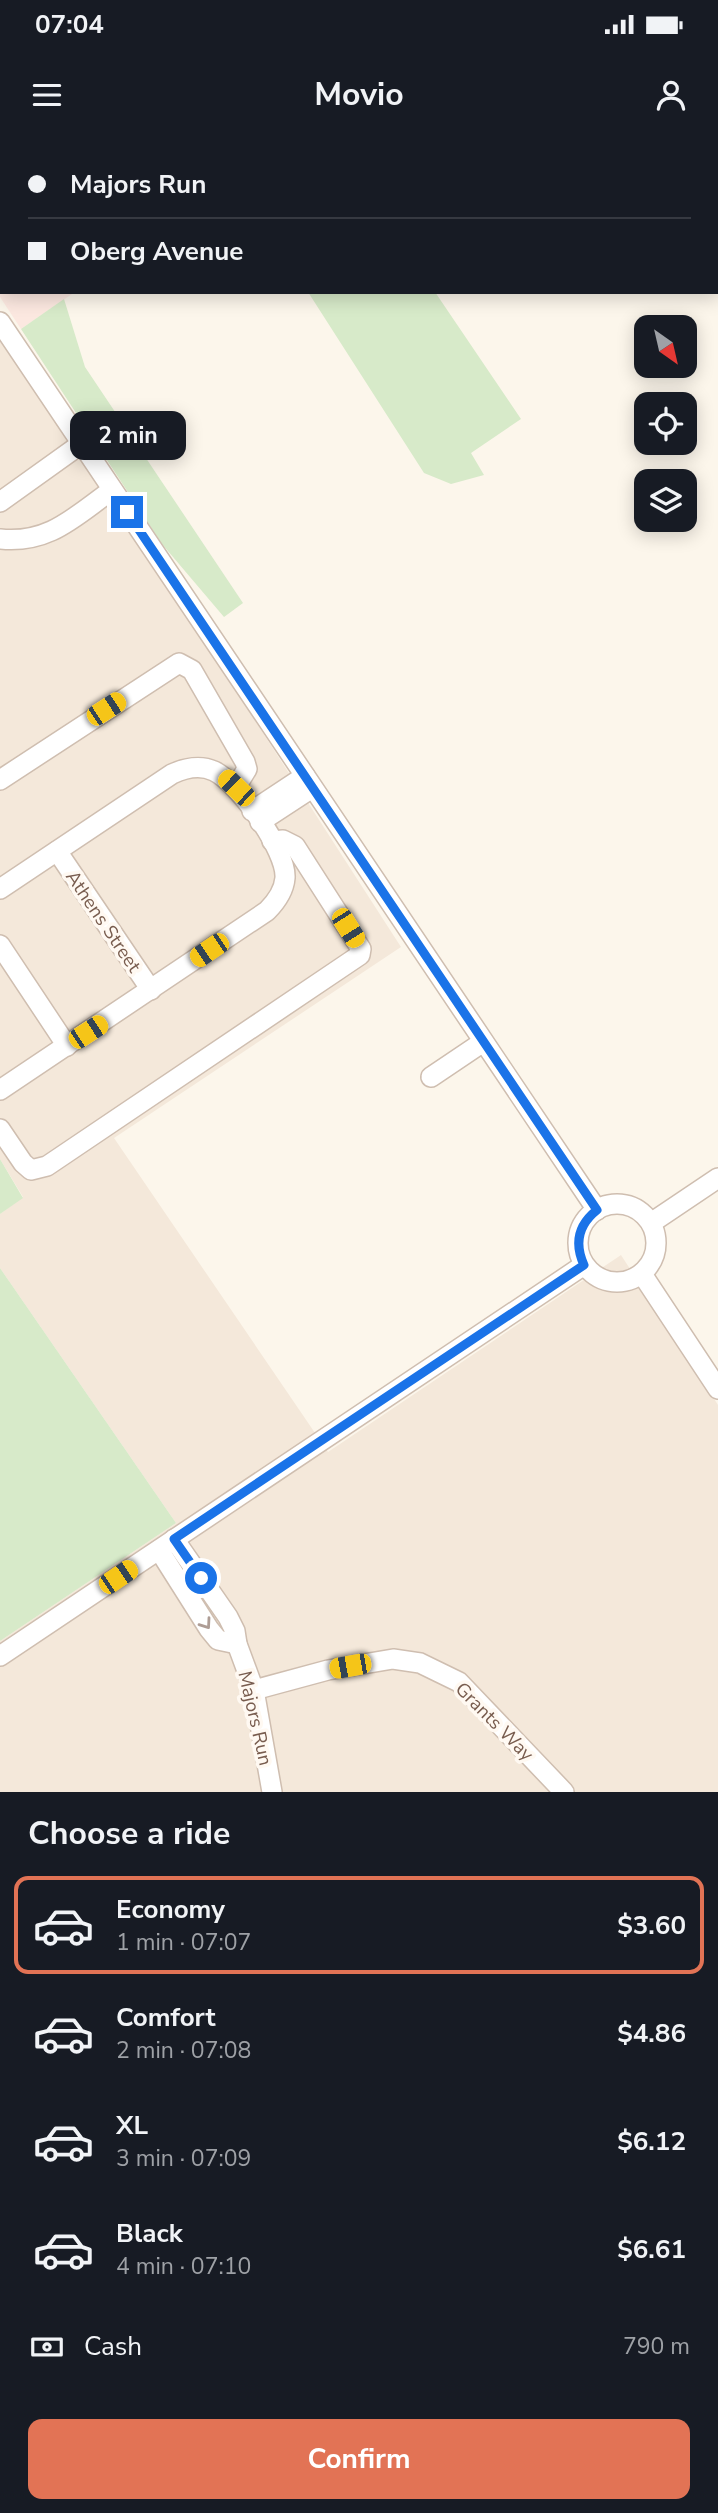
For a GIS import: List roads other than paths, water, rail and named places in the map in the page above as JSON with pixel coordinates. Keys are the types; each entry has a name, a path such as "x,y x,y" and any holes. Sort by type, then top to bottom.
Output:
{"street":[{"path":"0,323 597,1210"},
{"path":"0,502 81,444"},
{"path":"0,540 19,541 47,535 112,490"},
{"path":"0,780 179,663 191,670 245,762 247,769 236,788"},
{"path":"0,889 183,769 211,769 225,776 256,817 285,865 285,879 275,902 267,911 0,1090"},
{"path":"256,817 308,782"},
{"path":"0,1129 23,1163 31,1170 47,1166 360,955 361,949 295,846 283,840 272,841"},
{"name":"Athens Street","path":"57,851 151,990"},
{"path":"0,945 67,1046"},
{"path":"431,1077 483,1041"},
{"path":"651,1223 718,1178"},
{"path":"616,1204 627,1205 645,1215 651,1223 657,1245 650,1266 642,1274 617,1283 605,1281 584,1265 580,1255 579,1235 582,1225 597,1210 616,1204"},
{"path":"0,1656 584,1265"},
{"path":"642,1274 718,1389"},
{"name":"Majors Run","path":"167,1545 209,1629 218,1640 237,1644 254,1690 272,1792"},
{"name":"Grants Way","path":"254,1690 328,1670 393,1659 420,1663 459,1682 564,1792"}]}
